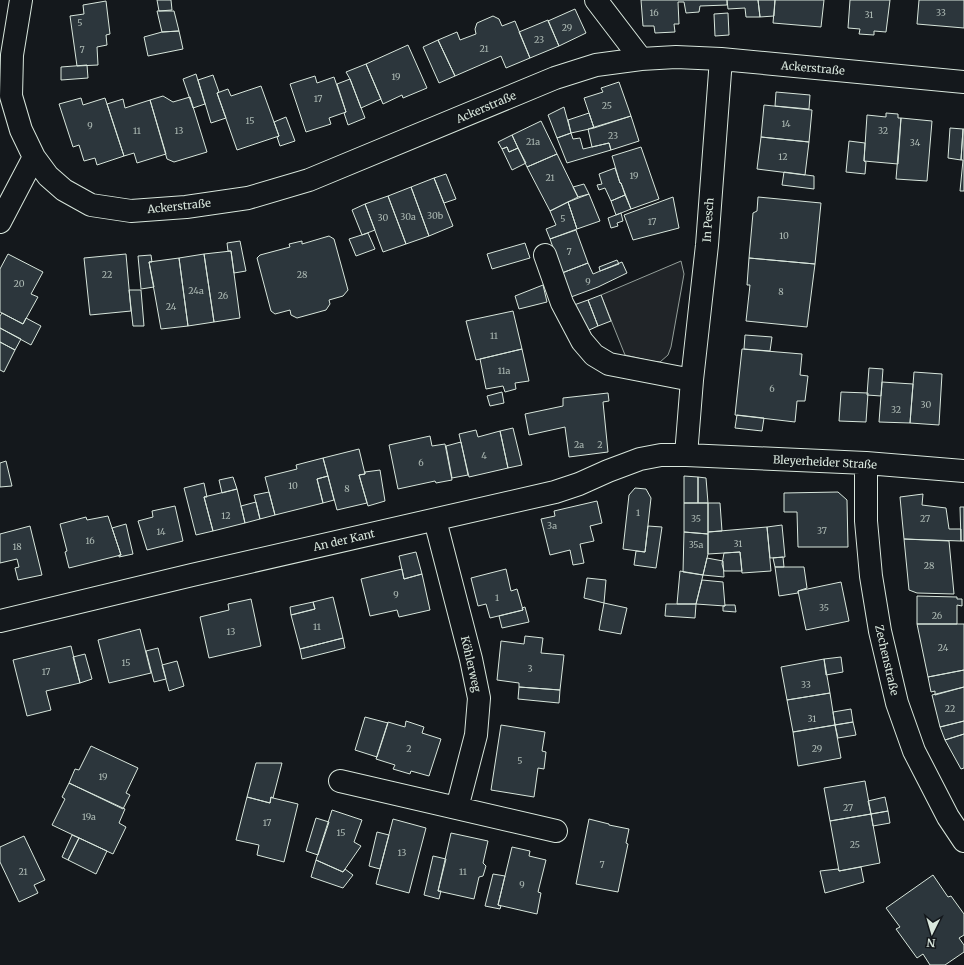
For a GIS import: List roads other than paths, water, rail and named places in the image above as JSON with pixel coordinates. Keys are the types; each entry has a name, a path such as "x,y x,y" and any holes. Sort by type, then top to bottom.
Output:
{"street":[{"name":"Ackerstraße","path":"21,0 12,55 11,96 21,130 34,157 48,176 64,190 92,204 131,212 186,207 248,198 309,180 555,78 596,65 642,59 676,57 720,59 964,82"},
{"path":"596,0 642,59"},
{"name":"In Pesch","path":"686,455 706,245 720,59"},
{"path":"0,222 34,157"},
{"path":"545,255 562,303 582,341 594,355 609,364 692,380"},
{"name":"An der Kant","path":"0,621 192,575 555,492 579,484 640,459 661,455 686,455"},
{"name":"Bleyerheider Straße","path":"686,455 866,463 964,471"},
{"name":"Zechenstraße","path":"866,463 866,521 871,576 880,631 897,703 914,751 948,817 964,841"},
{"name":"Köhlerweg","path":"434,520 471,659 479,698 476,735 457,808"},
{"path":"340,781 556,831"}]}
